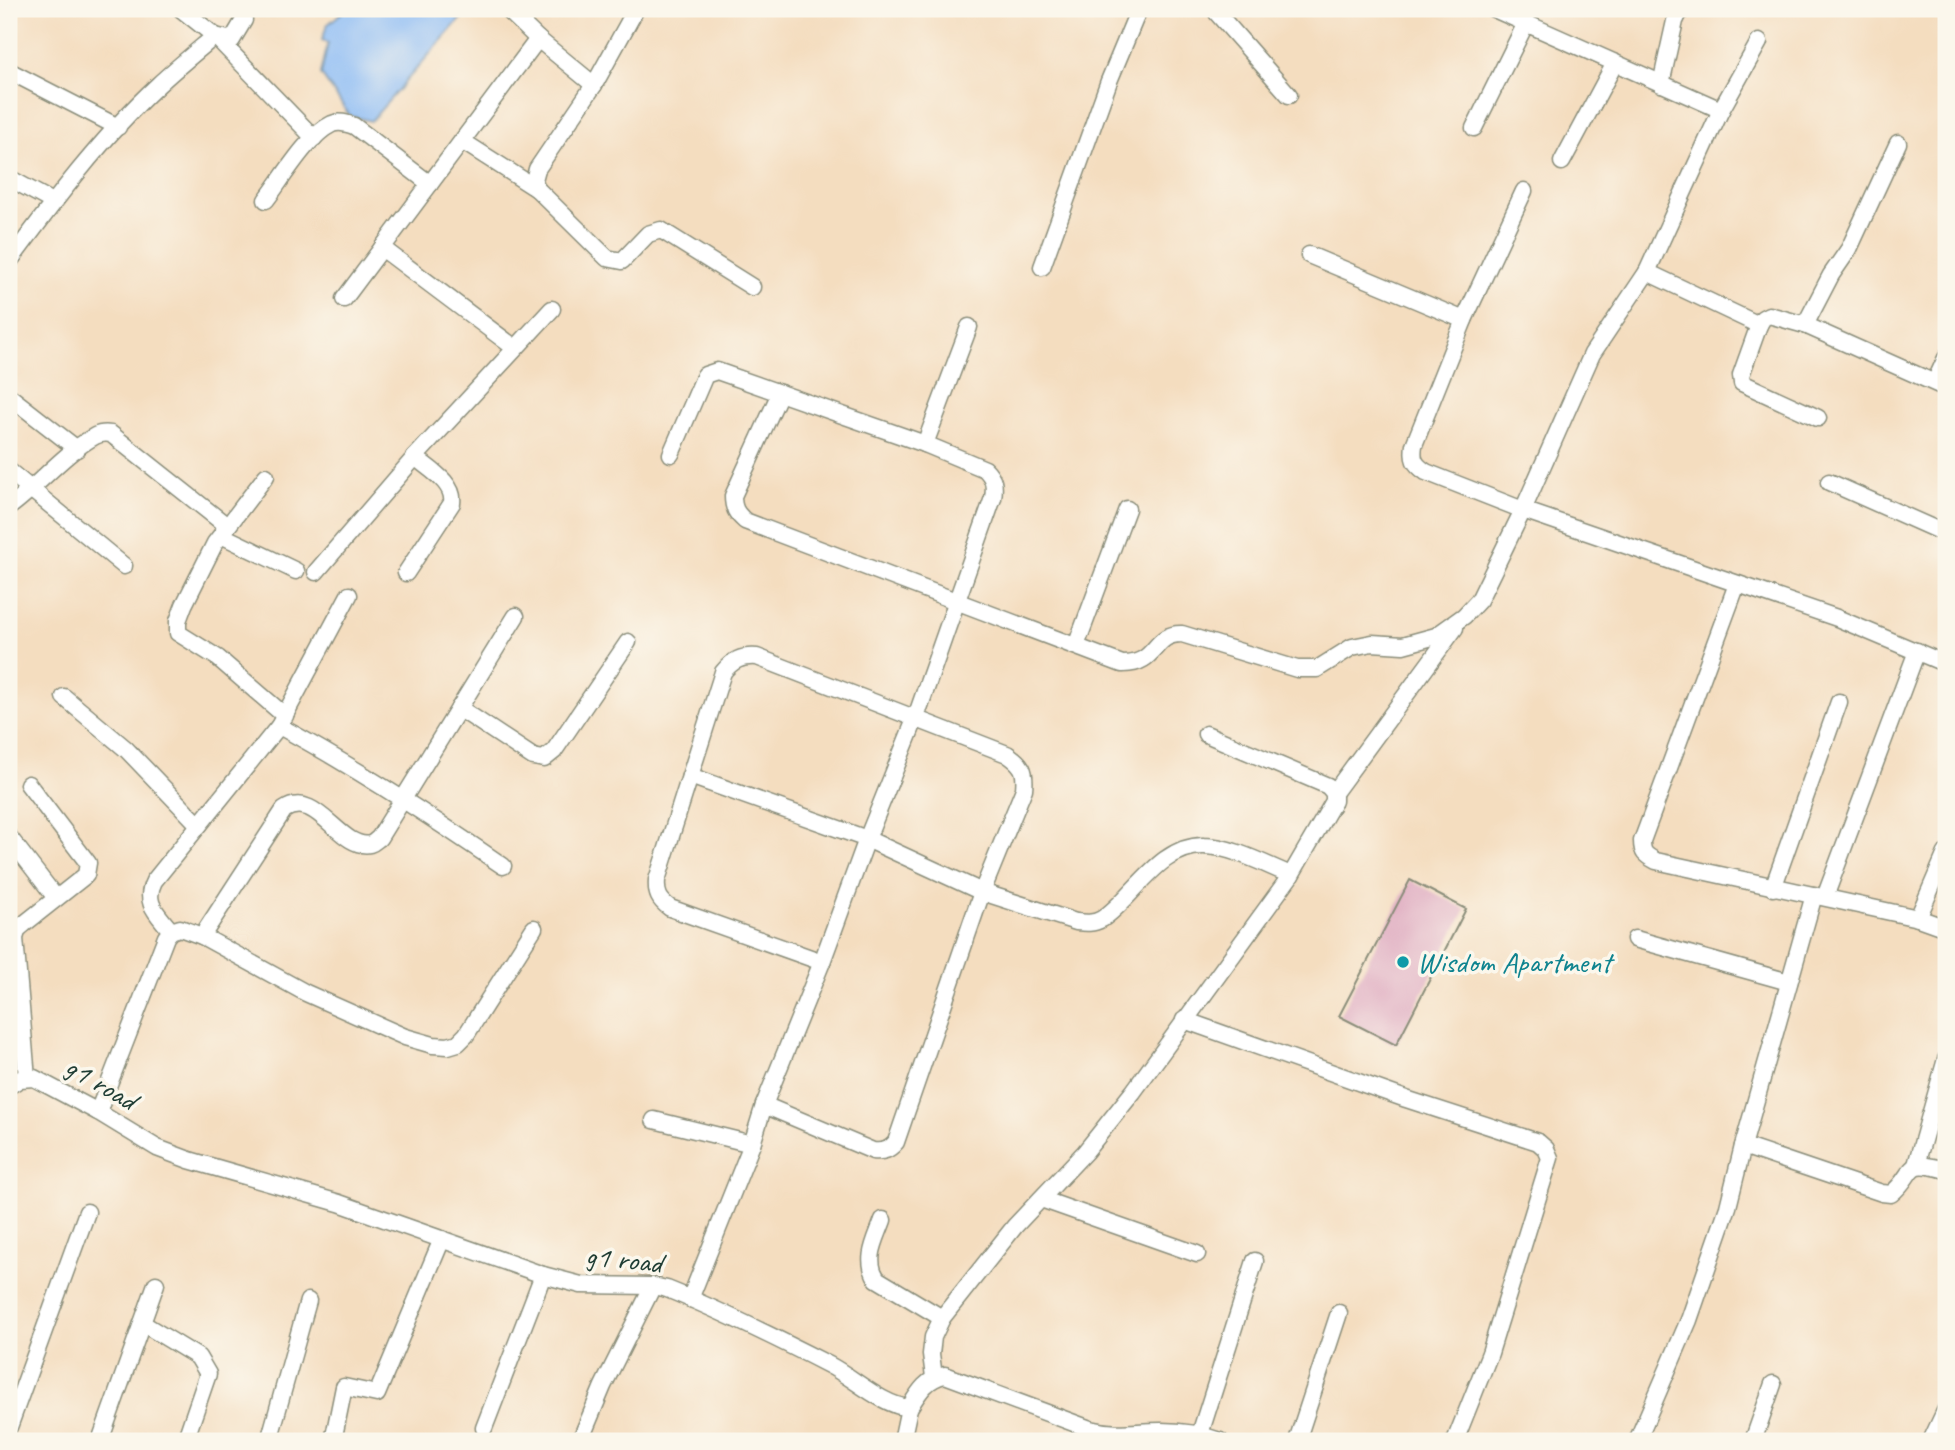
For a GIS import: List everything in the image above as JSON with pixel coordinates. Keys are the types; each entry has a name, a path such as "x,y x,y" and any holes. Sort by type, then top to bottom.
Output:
{"street":[{"path":"181,9 215,36 314,138"},
{"path":"215,36 232,40 244,20 243,9"},
{"path":"507,9 594,85"},
{"path":"537,189 534,180 537,169 594,85 636,9"},
{"path":"1042,267 1109,81 1139,9"},
{"path":"1218,9 1217,13 1289,95"},
{"path":"1494,9 1721,110"},
{"path":"1661,84 1675,21 1681,9"},
{"path":"1474,128 1526,23"},
{"path":"9,262 53,202 118,127 157,86 215,36"},
{"path":"344,299 538,38"},
{"path":"934,1377 930,1354 933,1337 942,1318 1016,1226 1085,1152 1125,1102 1291,875 1334,801 1334,793 1479,600 1592,354 1647,272 1721,110 1759,42"},
{"path":"1562,162 1615,63"},
{"path":"9,71 118,127"},
{"path":"266,200 314,138 333,123 343,122 354,126 430,184"},
{"path":"461,141 537,189 607,258 622,261 648,234 661,230 752,287"},
{"path":"1805,325 1849,249 1898,144"},
{"path":"9,178 53,202"},
{"path":"1524,191 1464,320 1413,445 1412,457 1415,465 1426,472 1522,510 1837,618 1946,664"},
{"path":"382,248 515,348"},
{"path":"1308,254 1464,320"},
{"path":"1647,272 1759,325"},
{"path":"316,572 415,457 552,309"},
{"path":"1818,418 1742,383 1741,374 1763,318 1769,315 1805,325 1941,385 1946,358"},
{"path":"925,444 970,327"},
{"path":"671,454 705,375 717,371 925,444 985,469 992,476 995,487 916,717 690,1299"},
{"path":"780,393 733,496 733,506 737,514 746,522 1122,664 1134,664 1147,659 1165,638 1171,634 1182,634 1297,669 1317,668 1352,647 1372,643 1403,645 1436,636 1465,616"},
{"path":"9,396 77,449"},
{"path":"9,507 31,491 77,449 97,435 111,434 227,526"},
{"path":"406,573 452,503 453,496 450,488 415,457"},
{"path":"9,471 124,566"},
{"path":"266,476 215,543 184,605 178,621 178,633 218,659 282,721 503,866"},
{"path":"1829,482 1946,534"},
{"path":"1076,646 1127,509"},
{"path":"227,526 223,536 296,571"},
{"path":"1737,584 1642,841 1645,856 1656,861 1773,888 1918,918 1946,928"},
{"path":"171,931 149,899 149,891 154,881 282,721 349,595"},
{"path":"202,936 284,810 290,806 303,805 352,839 370,844 379,838 516,616"},
{"path":"459,708 533,757 544,759 554,751 628,642"},
{"path":"1637,1441 1689,1320 1728,1207 1789,982 1819,896 1917,651"},
{"path":"764,1105 873,1151 883,1152 897,1142 982,892 1024,789 1026,773 1020,763 1007,754 757,657 745,656 732,662 723,672 656,890 660,900 670,908 822,962"},
{"path":"64,697 125,749 199,825"},
{"path":"1773,888 1839,702"},
{"path":"1206,734 1328,786 1334,793"},
{"path":"690,776 867,839 982,892 1076,922 1089,924 1101,919 1153,869 1181,849 1203,845 1220,847 1291,875"},
{"path":"27,1078 15,939 18,929 24,923 86,875 88,863 28,784"},
{"path":"9,837 55,898"},
{"path":"1918,918 1946,853"},
{"path":"98,1112 166,937 171,931 180,928 202,936 306,993 405,1037 448,1046 458,1043 466,1035 534,928"},
{"path":"1635,939 1789,982"},
{"path":"1184,1020 1406,1099 1538,1142 1546,1149 1550,1158 1490,1353 1455,1441"},
{"path":"1916,1165 1946,1059"},
{"name":"g1 road","path":"9,1086 27,1078 40,1081 157,1148 189,1160 339,1203 543,1275 581,1285 653,1286 690,1299 828,1365 896,1407 909,1408"},
{"path":"654,1120 752,1144"},
{"path":"1743,1146 1882,1193 1891,1194 1896,1190 1909,1170 1916,1165 1926,1164 1946,1170"},
{"path":"1041,1199 1197,1254"},
{"path":"9,1427 88,1212"},
{"path":"883,1220 870,1258 871,1270 877,1279 942,1318"},
{"path":"332,1441 344,1387 377,1394 442,1239"},
{"path":"1200,1434 1255,1261"},
{"path":"484,1428 543,1275"},
{"path":"100,1441 156,1284"},
{"path":"580,1441 603,1385 653,1286"},
{"path":"269,1441 308,1301"},
{"path":"1297,1441 1339,1313"},
{"path":"142,1323 198,1357 208,1374 186,1441"},
{"path":"902,1441 909,1408 922,1388 934,1377 946,1375 1102,1432 1113,1434 1161,1431 1200,1434 1220,1441"},
{"path":"1753,1441 1773,1384"},
{"path":"1931,1441 1946,1409"}],"water":[{"path":"346,9 469,9 371,121 350,116 321,74 328,43 322,40 327,25"}],"building":[{"name":"Wisdom Apartment","path":"1410,880 1466,909 1396,1045 1339,1016"}],"place":[{"name":"Wisdom Apartment","path":"1403,962"}]}
